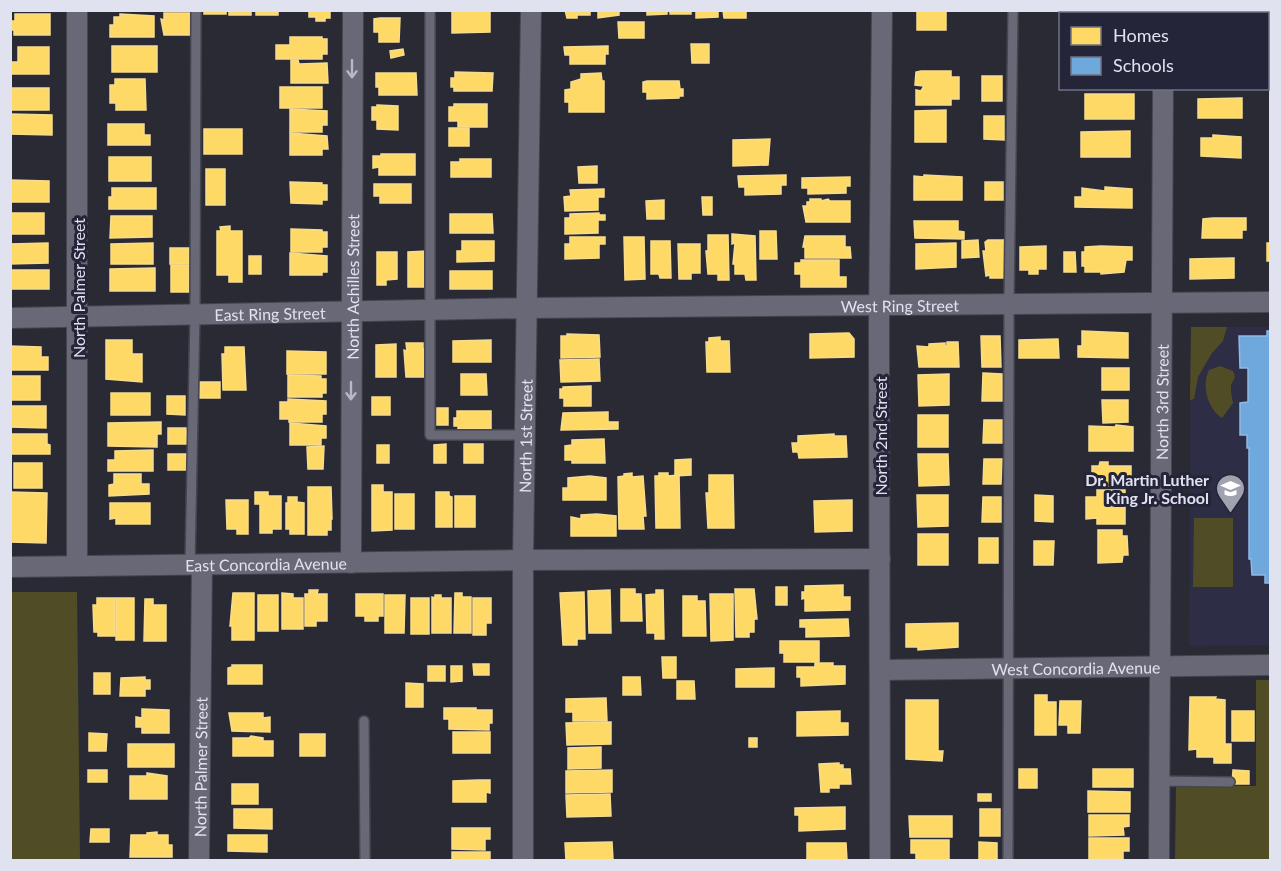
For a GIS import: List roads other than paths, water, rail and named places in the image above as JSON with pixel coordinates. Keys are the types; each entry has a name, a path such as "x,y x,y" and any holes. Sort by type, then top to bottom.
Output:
{"street":[{"name":"North Palmer Street","path":"77,10 77,566"},
{"name":"North Achilles Street","path":"351,563 353,10"},
{"name":"North 1st Street","path":"523,861 523,560 531,10"},
{"name":"North 2nd Street","path":"880,861 879,305 882,10"},
{"name":"North 3rd Street","path":"1159,861 1163,90"},
{"name":"West Ring Street","path":"528,308 1270,302"},
{"name":"East Ring Street","path":"10,318 528,308"},
{"path":"523,560 880,559"},
{"name":"East Concordia Avenue","path":"10,567 523,560"},
{"name":"North Palmer Street","path":"196,565 199,861"},
{"name":"West Concordia Avenue","path":"881,670 1270,665"}],"lane":[{"path":"196,10 196,565"},
{"path":"430,10 430,435 525,435"},
{"path":"1008,861 1013,10"},
{"path":"364,721 365,861"},
{"path":"1159,781 1230,782"}],"place":[{"name":"Dr. Martin Luther King Jr. School","path":"1230,514"}]}
